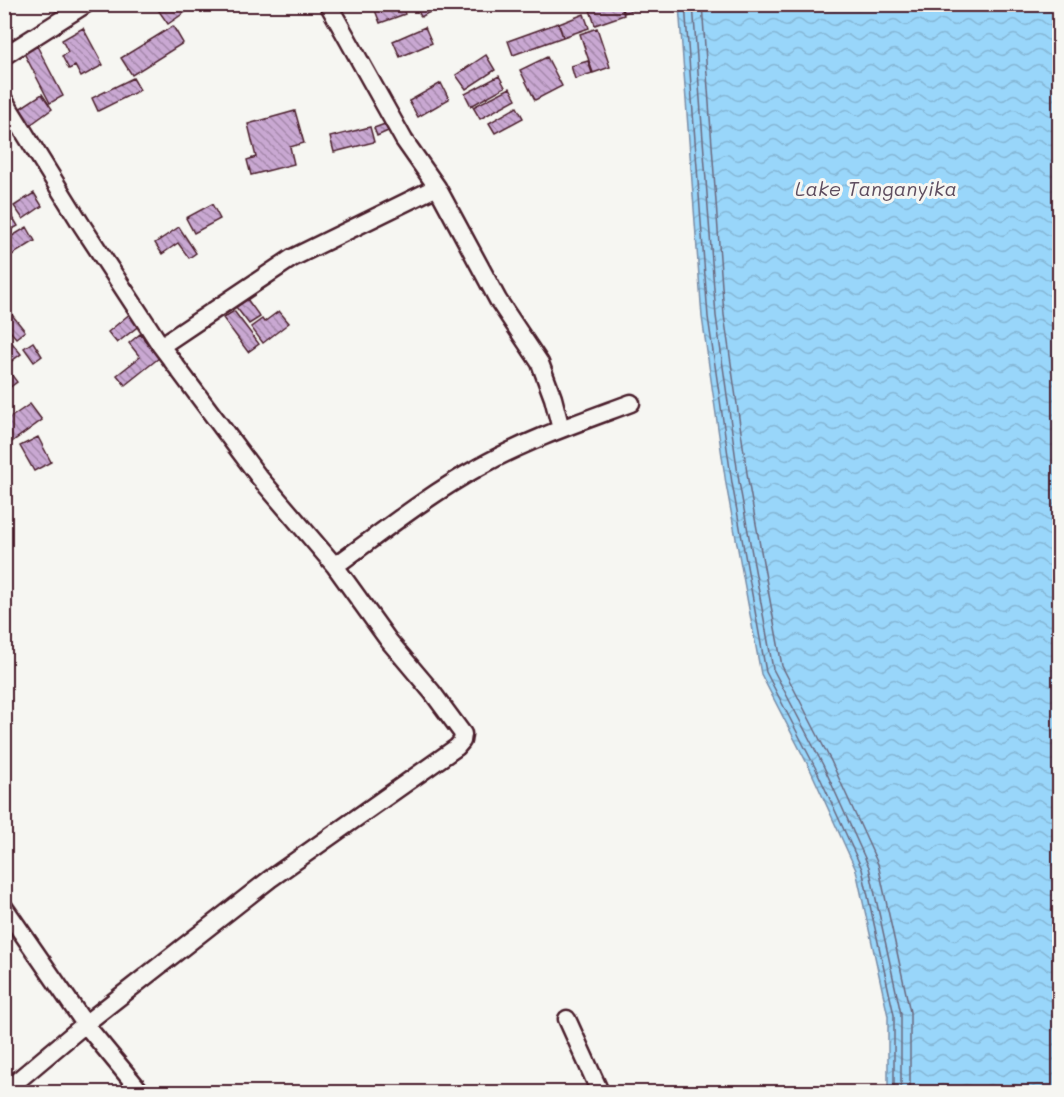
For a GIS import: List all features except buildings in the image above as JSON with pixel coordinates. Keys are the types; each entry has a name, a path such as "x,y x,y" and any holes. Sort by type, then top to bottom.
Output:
{"street":[{"path":"4,56 86,4"},
{"path":"328,4 404,140 436,187 498,300 540,363 561,429"},
{"path":"4,100 81,224 161,346 259,477 335,566 389,641 460,727 463,734 462,741 438,761 270,879 85,1024 4,1092"},
{"path":"161,346 292,258 436,187"},
{"path":"335,566 434,493 479,467 561,429 631,403"},
{"path":"4,906 85,1024 141,1092"},
{"path":"567,1019 600,1092"}],"water":[{"name":"Lake Tanganyika","path":"679,5 1059,5 1059,1092 888,1092 888,1016 856,870 811,771 761,674 726,484 702,317"}]}
